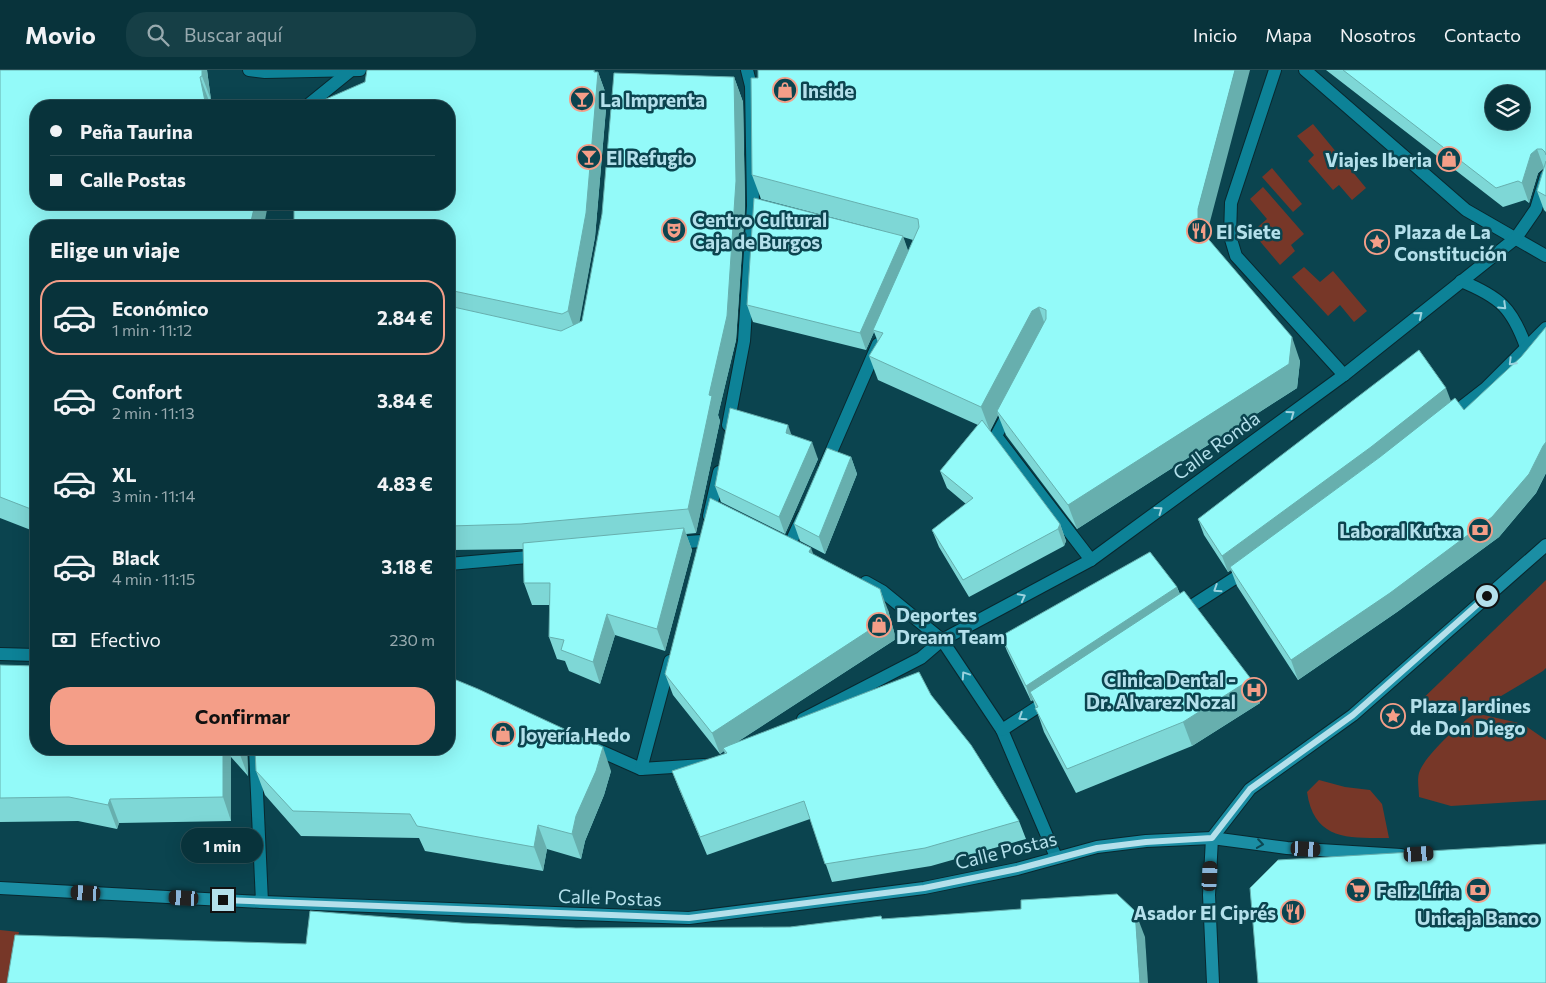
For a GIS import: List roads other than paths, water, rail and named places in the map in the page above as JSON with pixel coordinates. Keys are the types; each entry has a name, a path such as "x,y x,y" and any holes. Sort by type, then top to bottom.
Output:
{"street":[{"path":"249,70 265,72 355,70"},
{"path":"316,100 355,70"},
{"path":"725,439 744,341 757,206 751,86 747,70"},
{"path":"1275,70 1231,203 1230,236 1236,256 1344,375"},
{"path":"1305,70 1466,210 1546,256"},
{"name":"Calle Ronda","path":"793,724 921,658 942,640 1091,560 1344,375 1516,238 1536,209 1546,176"},
{"path":"1462,281 1488,292 1514,317 1526,347"},
{"path":"1441,423 1486,388 1546,328"},
{"path":"818,481 885,329"},
{"path":"1018,396 996,436 1091,560"},
{"path":"663,544 700,545 716,509 721,458"},
{"path":"790,544 806,508"},
{"path":"1213,983 1208,895 1212,838 1250,789 1353,715 1546,544"},
{"path":"455,563 556,554"},
{"path":"1166,623 1256,563"},
{"path":"857,578 882,591 942,640 1002,730 1056,857"},
{"path":"641,769 674,645"},
{"path":"0,654 30,655"},
{"path":"1002,730 1059,693"},
{"path":"577,741 641,769 716,764"},
{"path":"255,755 262,902"},
{"path":"1212,838 1287,848 1410,854"},
{"name":"Calle Postas","path":"0,888 262,902 689,918 924,888 1017,869 1056,857 1107,846 1212,838"}],"place":[{"name":"Inside","path":"785,90"},
{"name":"La Imprenta","path":"582,99"},
{"name":"El Refugio","path":"589,157"},
{"name":"Viajes Iberia","path":"1449,159"},
{"name":"Centro Cultural Caja de Burgos","path":"674,230"},
{"name":"El Siete","path":"1199,231"},
{"name":"Plaza de La Constitución","path":"1377,242"},
{"name":"Laboral Kutxa","path":"1480,530"},
{"name":"Deportes Dream Team","path":"879,625"},
{"name":"Clinica Dental - Dr. Alvarez Nozal","path":"1254,690"},
{"name":"Plaza Jardines de Don Diego","path":"1393,716"},
{"name":"Joyería Hedo","path":"503,734"},
{"name":"Feliz Líria","path":"1358,890"},
{"name":"Unicaja Banco","path":"1478,890"},
{"name":"Asador El Ciprés","path":"1293,912"}]}
